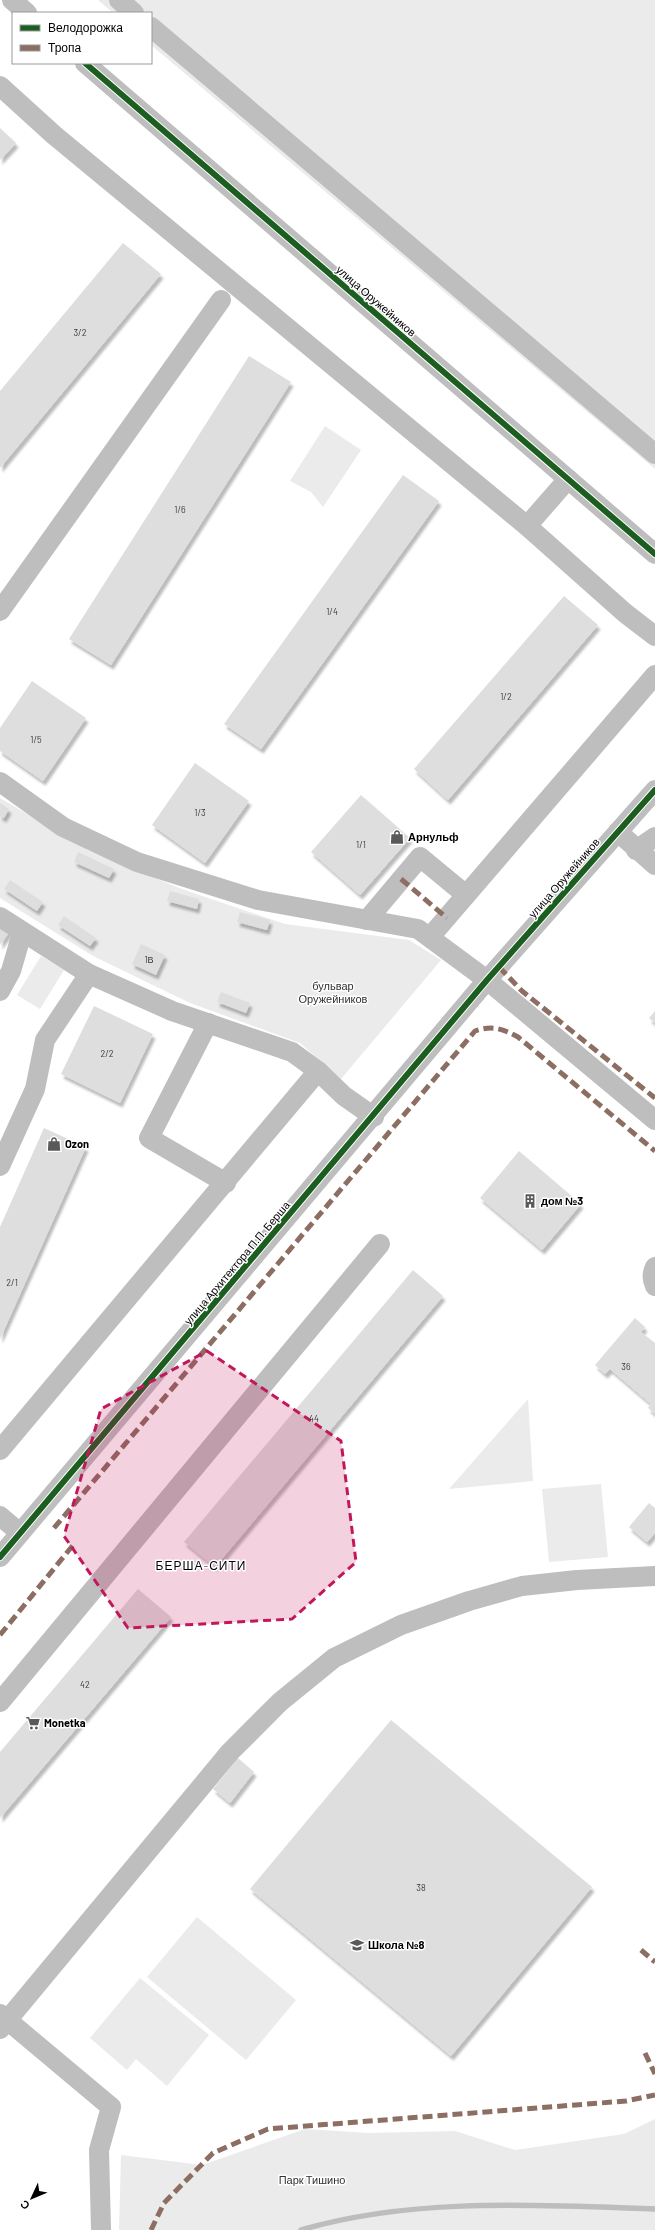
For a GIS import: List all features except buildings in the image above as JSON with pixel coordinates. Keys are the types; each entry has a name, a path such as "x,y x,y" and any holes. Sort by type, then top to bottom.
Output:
{"street":[{"path":"12,0 26,12"},
{"path":"119,0 133,12"},
{"path":"152,28 655,454"},
{"name":"улица Оружейников","path":"86,64 655,554"},
{"path":"0,86 54,135 527,526 625,613 655,636"},
{"path":"0,611 221,300"},
{"path":"527,526 568,479"},
{"path":"430,937 655,675"},
{"path":"0,782 64,827 137,862 258,900 418,929 487,980 655,1120"},
{"name":"улица Оружейников","path":"487,980 655,790"},
{"path":"618,832 636,850 655,865"},
{"path":"636,850 655,837"},
{"path":"367,920 420,857 466,895"},
{"path":"0,917 89,974 172,1011 292,1052 318,1071 344,1096 374,1117"},
{"path":"0,991 11,971 22,932"},
{"path":"0,1166 35,1089 45,1040 89,974"},
{"name":"улица Архитектора П.П. Берша","path":"0,1557 374,1117 487,980"},
{"path":"208,1023 149,1138 226,1183"},
{"path":"2,1443 226,1183 318,1071"},
{"path":"0,1702 380,1244"},
{"path":"655,1268 653,1271 653,1282 655,1286"},
{"path":"0,1516 20,1533"},
{"path":"101,2230 99,2150 111,2107 2,2021 230,1752 280,1702 334,1658 401,1624 469,1600 522,1586 577,1580 655,1576"}],"highlighted area":[{"path":"207,1351 341,1441 356,1562 292,1619 128,1628 64,1536 101,1409"}],"green space":[{"path":"98,0 655,0 655,469 152,46 152,12 112,12"},
{"path":"325,426 361,450 323,507 311,492 290,481"},
{"name":"бульвар Оружейников","path":"0,798 88,850 179,888 285,924 409,940 441,960 341,1079 300,1043 190,1003 93,956 0,898"},
{"path":"41,956 64,970 40,1009 17,995"},
{"path":"528,1399 533,1481 449,1489"},
{"path":"601,1484 608,1557 549,1562 542,1489"},
{"path":"197,1917 296,2000 246,2060 147,1977"},
{"path":"140,1978 209,2035 167,2086 136,2059 127,2070 90,2038"},
{"name":"Парк Тишино","path":"655,2119 655,2230 119,2230 121,2155 202,2165 305,2129 369,2133 455,2131 515,2150 624,2134"}],"waterway":[{"path":"301,2230 344,2219 387,2212 432,2208 522,2205 655,2209"}],"marked path":[{"path":"401,879 447,918"},
{"path":"499,967 522,991 655,1098"},
{"path":"54,1528 475,1031 493,1028 518,1037 655,1151"},
{"path":"0,1635 74,1544"},
{"path":"641,1950 655,1962"},
{"path":"645,2053 655,2074"},
{"path":"151,2230 164,2203 213,2153 268,2129 626,2101 655,2095"}],"cycle path":[{"path":"86,64 655,554"},
{"path":"0,1557 487,980 655,790"}],"place":[{"name":"Арнульф","path":"397,837"},
{"name":"Ozon","path":"54,1144"},
{"name":"дом №3","path":"530,1201"},
{"name":"Monetka","path":"33,1723"},
{"name":"Школа №8","path":"357,1945"}],"district":[{"name":"БЕРША-СИТИ","path":"201,1566"}]}
